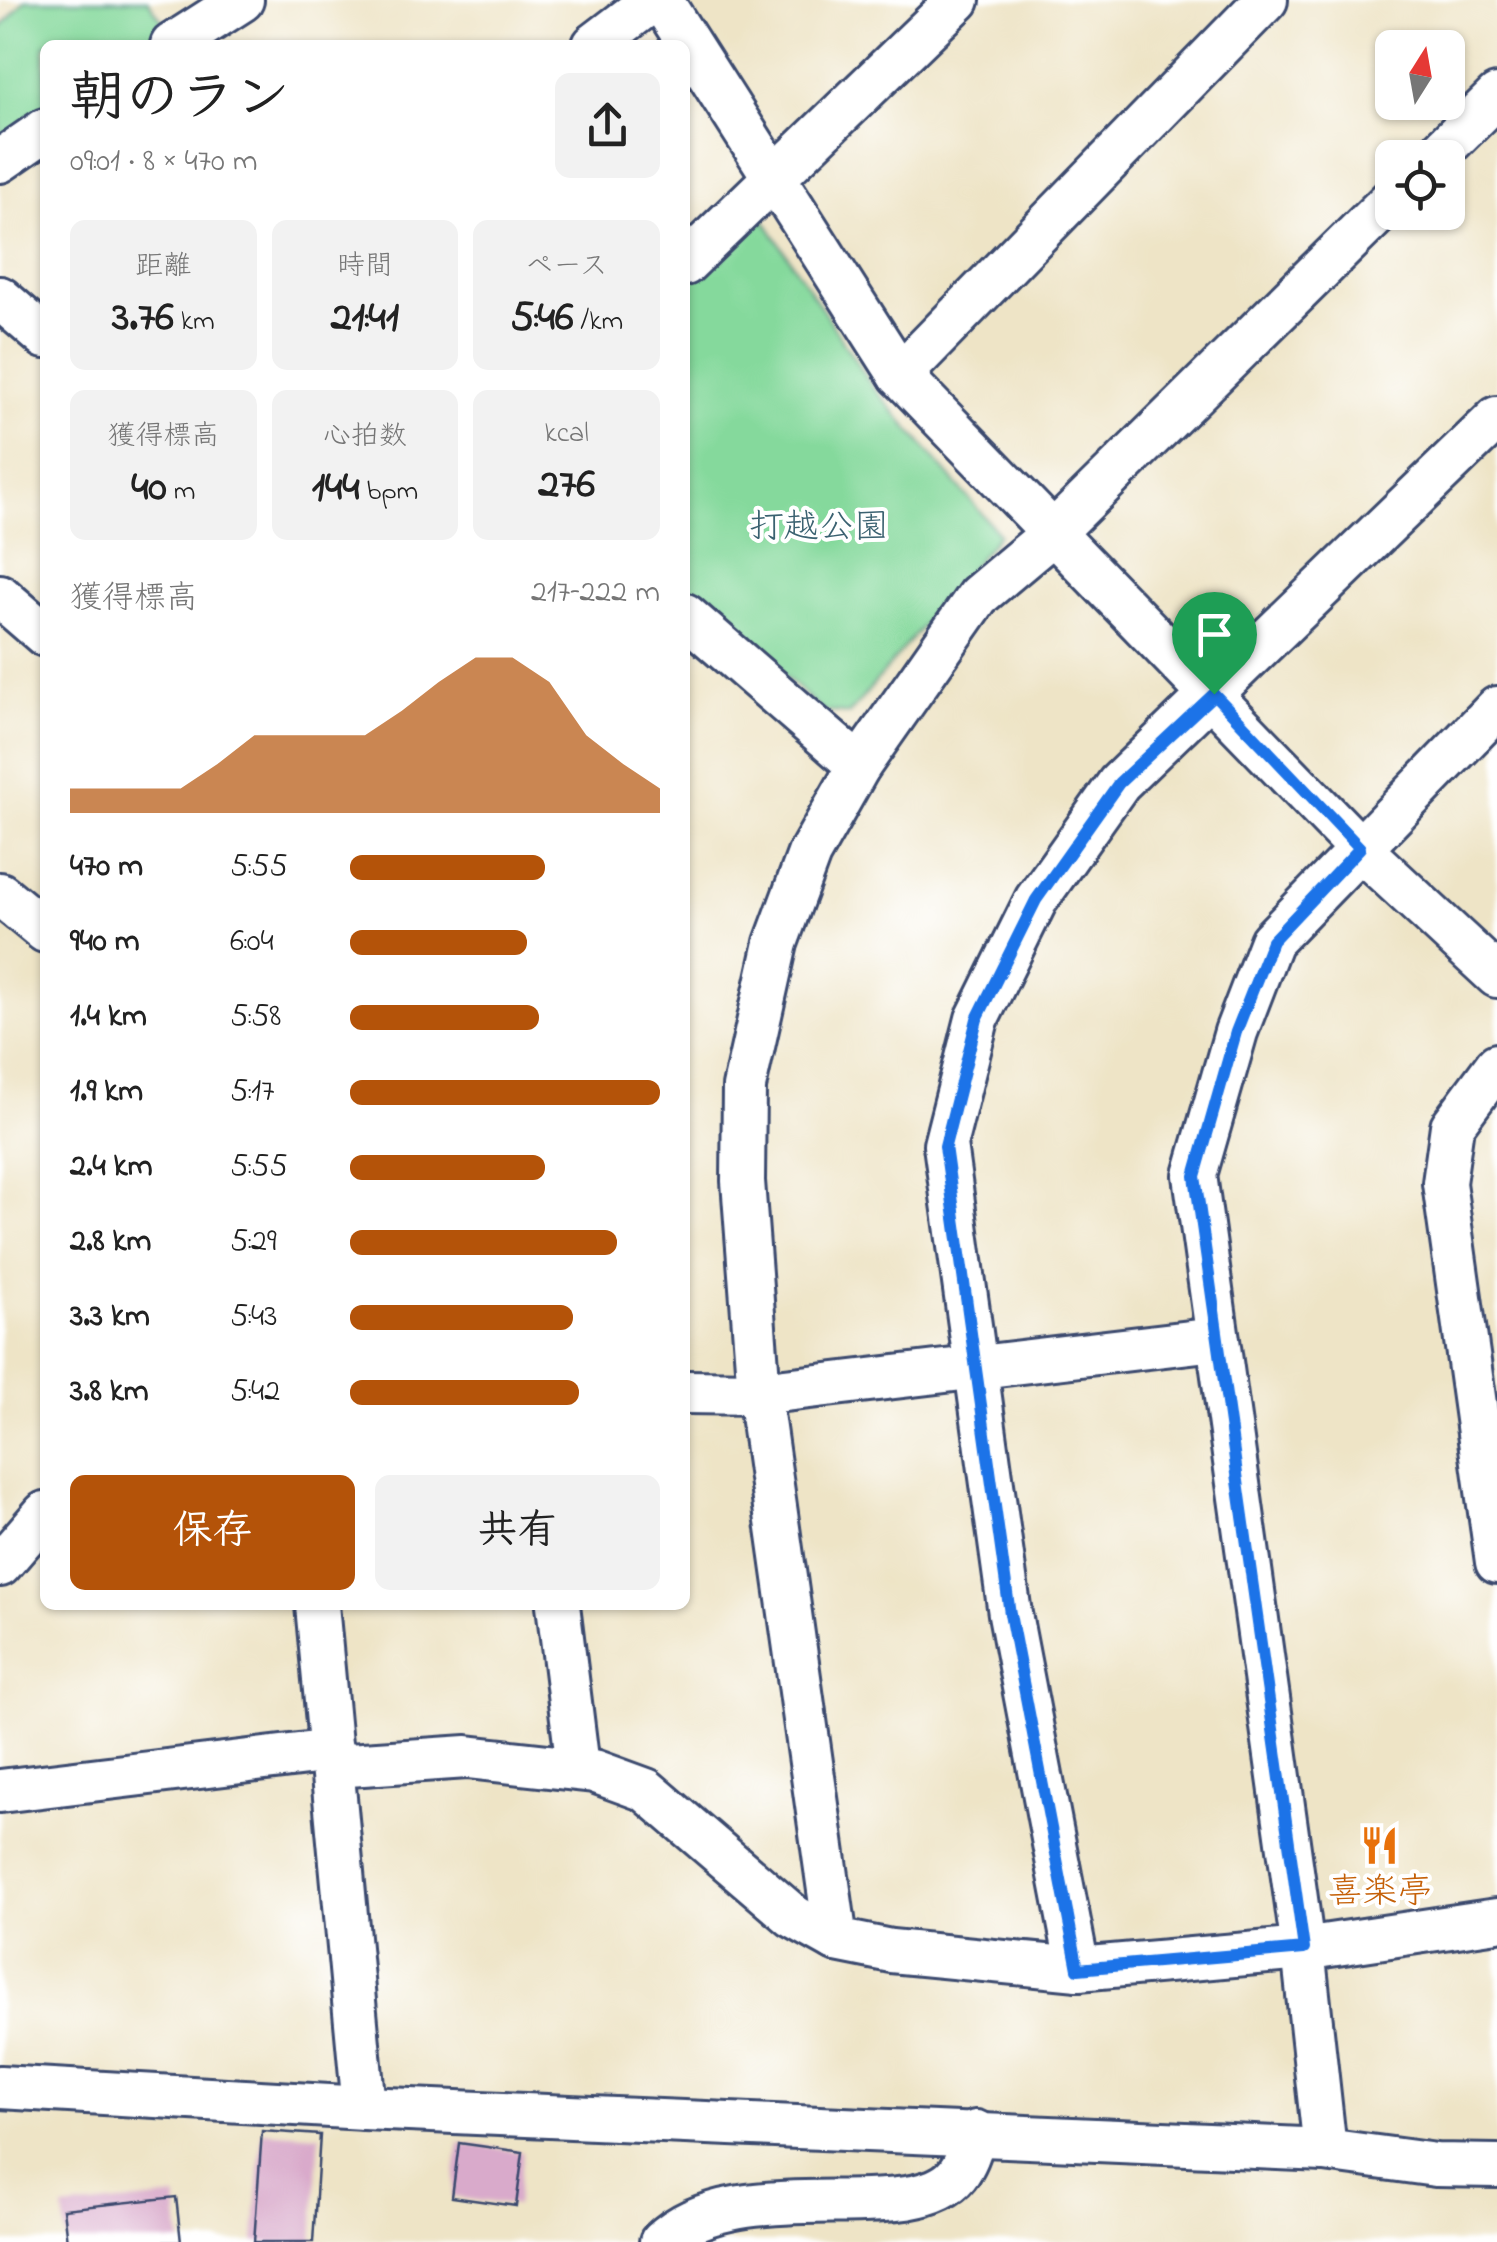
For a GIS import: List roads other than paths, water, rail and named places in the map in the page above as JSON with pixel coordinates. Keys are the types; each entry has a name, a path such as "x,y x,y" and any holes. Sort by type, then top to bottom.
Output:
{"street":[{"path":"180,40 242,0"},
{"path":"601,40 654,0"},
{"path":"662,0 687,40"},
{"path":"690,259 958,0"},
{"path":"900,375 1266,0"},
{"path":"690,44 900,375 1360,848 1497,976"},
{"path":"1452,140 1497,96"},
{"path":"0,162 40,134"},
{"path":"836,1940 759,1393 743,1181 744,1087 776,944 809,854 860,766 978,596 1052,534 1375,216"},
{"path":"0,298 40,333"},
{"path":"1078,1969 1010,1614 945,1146 977,1019 1036,900 1119,783 1497,418"},
{"path":"0,596 40,631"},
{"path":"690,618 860,766"},
{"path":"1325,2150 1304,1949 1195,1176 1236,1032 1272,941 1497,708"},
{"path":"0,894 40,927"},
{"path":"1497,1065 1452,1126 1444,1183 1497,1562"},
{"path":"690,1392 759,1393 1216,1339"},
{"path":"0,1565 40,1519"},
{"path":"317,1610 364,2108"},
{"path":"559,1610 578,1767"},
{"path":"0,1791 332,1759 467,1757 578,1767 646,1790 682,1816 764,1895 836,1940 932,1956 1078,1969 1304,1949 1497,1920"},
{"path":"0,2087 364,2108 1325,2150 1436,2165 1497,2166"},
{"path":"661,2242 699,2214 746,2205 903,2198 934,2192 956,2177 976,2132"}],"place":[{"name":"喜楽亭","path":"1380,1846"}],"park label":[{"name":"打越公園","path":"819,528"}]}
